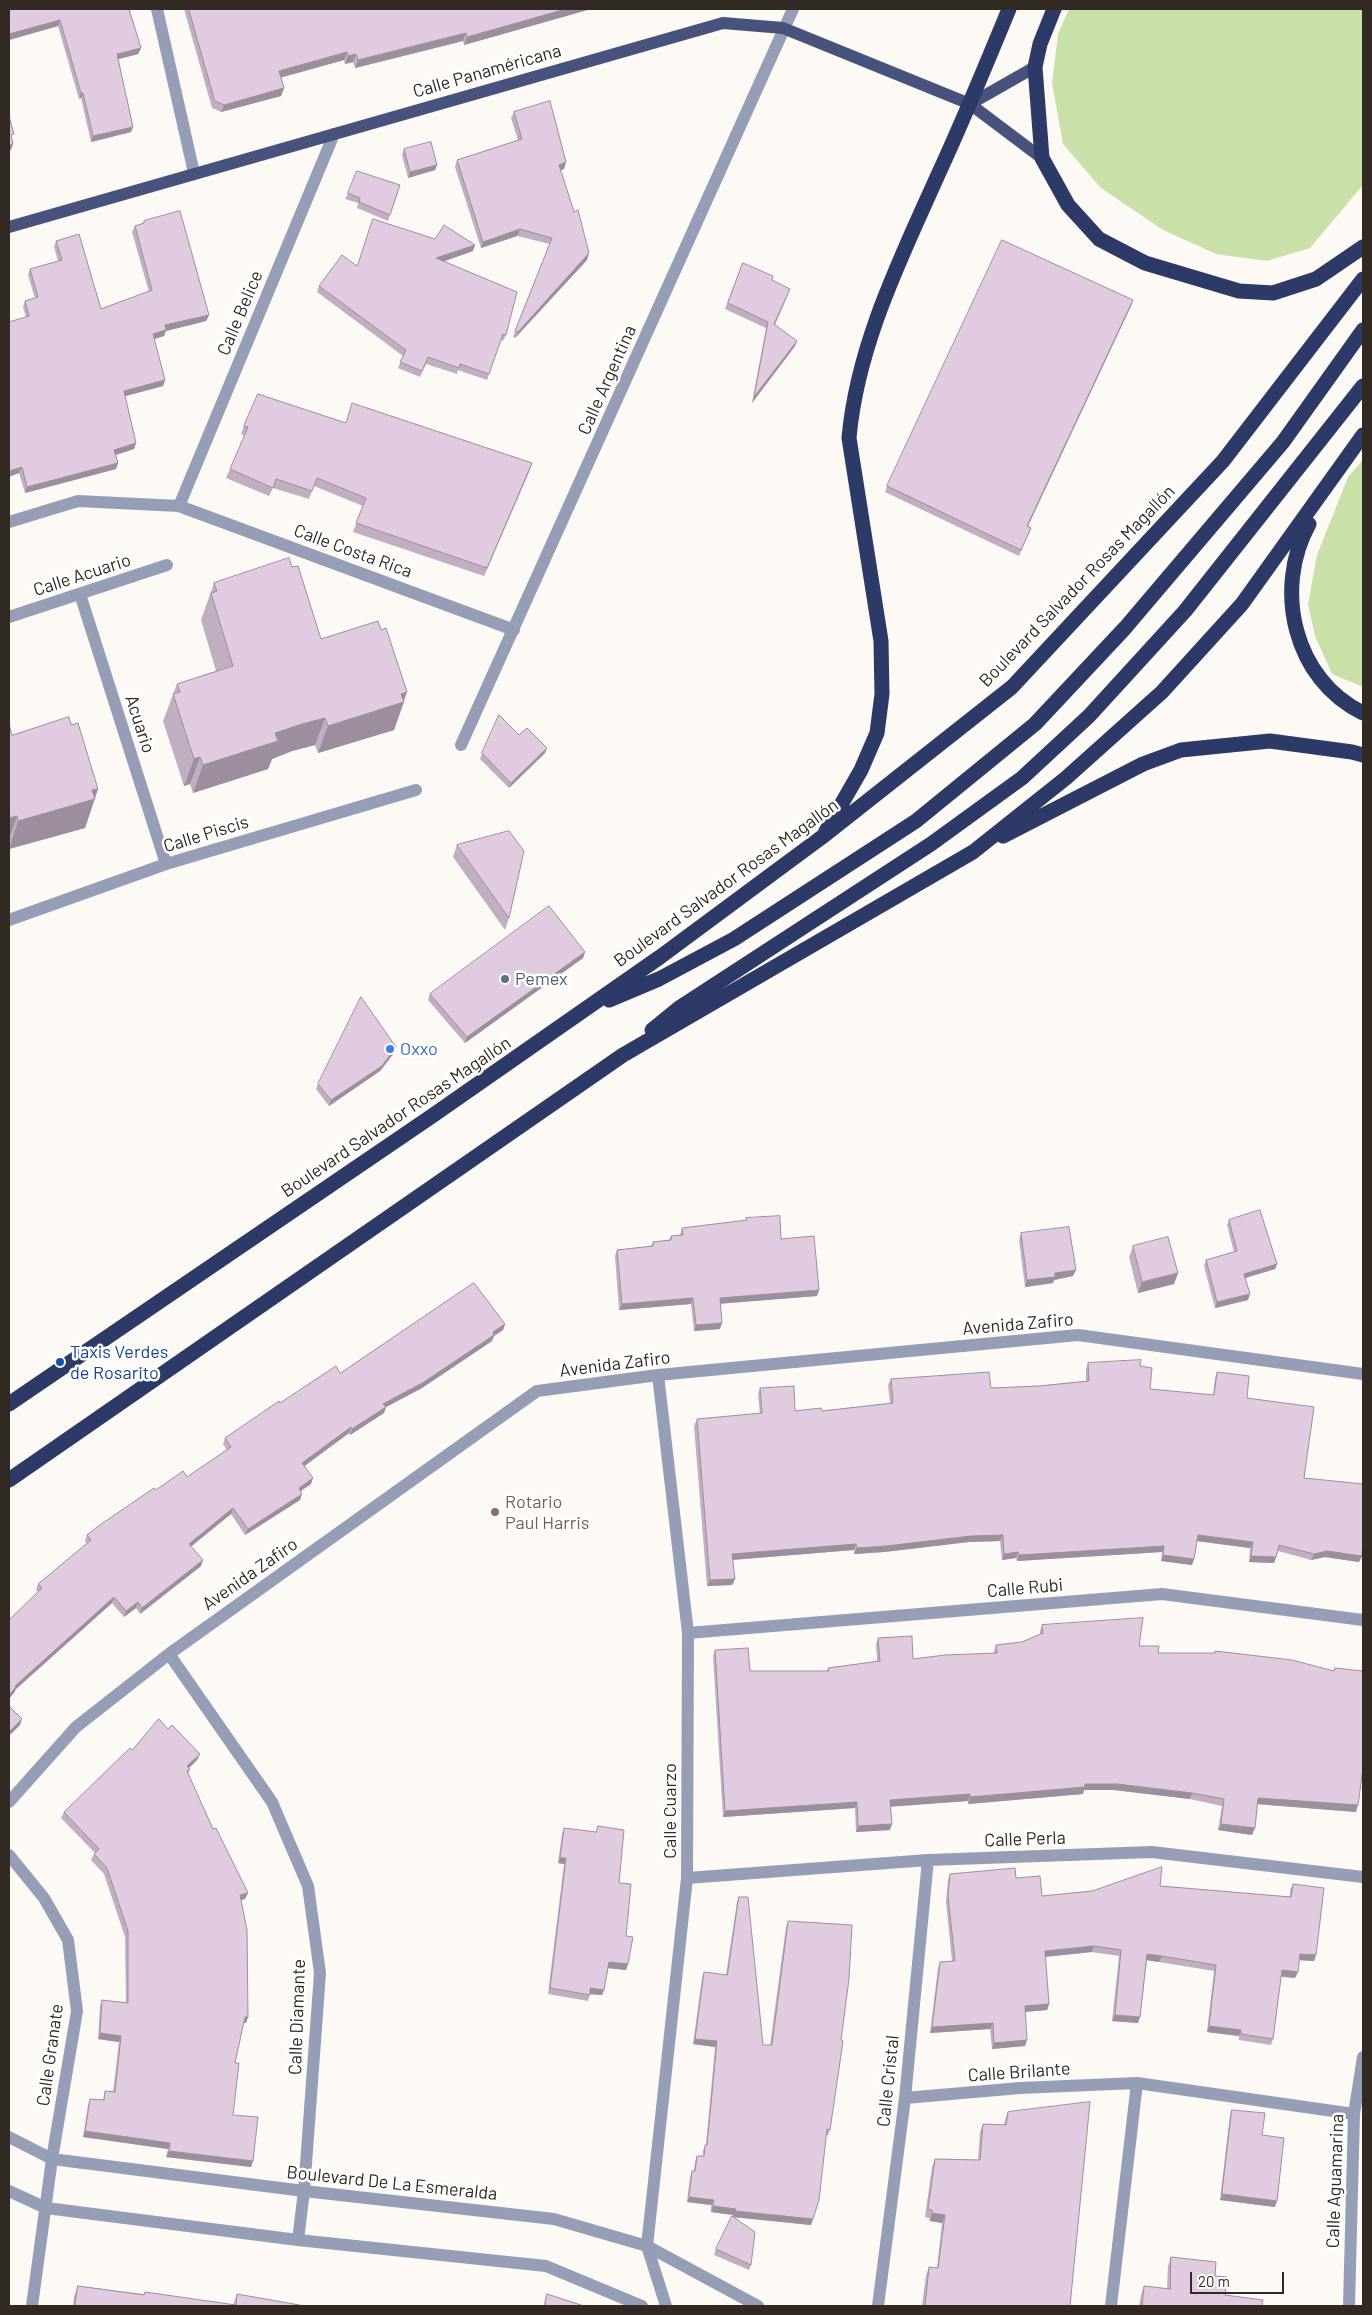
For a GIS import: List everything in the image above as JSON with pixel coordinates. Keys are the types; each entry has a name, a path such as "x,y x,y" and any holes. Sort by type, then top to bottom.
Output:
{"highway":[{"path":"822,837 861,770 877,733 882,694 881,641 848,438 851,407 862,361 884,302 1009,9"},
{"path":"1054,9 1040,44 1035,67 1043,159 1068,205 1100,239 1145,263 1239,291 1273,293 1316,279 1363,247"},
{"name":"Boulevard Salvador Rosas Magallón","path":"9,1404 432,1116 660,957 822,837 1012,687 1223,461 1363,279"},
{"path":"580,1012 659,979 734,939 916,820 1035,724 1125,628 1283,442 1363,330"},
{"path":"623,1055 679,1008 931,844 1022,778 1088,716 1185,611 1363,386"},
{"path":"973,852 1066,778 1162,692 1242,604 1363,435"},
{"path":"1340,468 1300,540 1291,583 1292,620 1304,653 1325,686 1363,713"},
{"path":"9,1480 623,1055 973,852 1143,764 1181,750 1270,741 1363,755"}],"main road":[{"name":"Calle Panaméricana","path":"9,227 723,23 783,28 970,104 1043,159"},
{"path":"970,104 1035,67"}],"street":[{"path":"157,9 194,174"},
{"name":"Calle Argentina","path":"461,745 793,9"},
{"name":"Calle Belice","path":"179,506 334,134"},
{"name":"Calle Costa Rica","path":"9,522 78,502 179,506 514,630"},
{"name":"Calle Acuario","path":"9,617 167,565"},
{"name":"Acuario","path":"80,594 166,864"},
{"name":"Calle Piscis","path":"9,920 166,864 416,790"},
{"name":"Avenida Zafiro","path":"9,1802 76,1727 169,1654 537,1392 658,1375 1078,1335 1363,1374"},
{"name":"Calle Cuarzo","path":"647,2246 687,1878 688,1634 658,1375"},
{"name":"Calle Rubi","path":"688,1634 1162,1594 1363,1620"},
{"name":"Calle Diamante","path":"169,1654 272,1802 308,1886 320,1973 304,2191 298,2240"},
{"name":"Calle Perla","path":"687,1878 928,1860 1152,1852 1363,1877"},
{"name":"Calle Granate","path":"9,1855 44,1898 68,1940 77,2011 52,2159 32,2306"},
{"name":"Calle Cristal","path":"878,2306 905,2098 928,1860"},
{"name":"Calle Aguamarina","path":"1350,2306 1354,2114 1363,2057"},
{"path":"1111,2306 1137,2083"},
{"name":"Calle Brilante","path":"905,2098 1020,2088 1137,2083 1354,2114"},
{"name":"Boulevard De La Esmeralda","path":"9,2138 52,2159 304,2191 554,2219 647,2246 758,2306"},
{"path":"9,2191 46,2208 298,2240 546,2266 642,2306"},
{"path":"647,2246 666,2306"}],"green space":[{"path":"1069,9 1363,9 1363,185 1310,248 1267,261 1216,254 1163,230 1101,188 1063,144 1052,83 1058,34"},
{"path":"1363,460 1363,687 1332,674 1315,636 1308,604 1317,555 1348,477"}],"building":[{"path":"9,9 129,9 141,48 117,54 133,127 93,136 83,93 81,93 60,20 9,34"},
{"path":"189,9 566,9 467,37 466,33 358,60 356,54 348,56 347,52 279,71 284,88 224,105 215,101"},
{"path":"550,101 566,162 559,165 574,212 578,210 589,253 518,332 515,331 552,238 520,229 483,242 457,160 522,139 514,112"},
{"path":"9,116 14,134 11,135 13,144 9,145"},
{"path":"431,142 437,165 410,172 404,149"},
{"path":"357,171 400,185 390,215 359,202 360,198 348,193"},
{"path":"180,211 209,315 165,325 166,330 153,334 165,380 124,391 136,443 114,450 118,463 27,487 22,467 9,471 9,322 29,316 25,301 38,297 30,269 62,260 56,241 79,234 101,309 152,290 135,226 144,223 144,221"},
{"path":"373,219 435,239 444,225 475,245 436,258 517,292 506,335 503,334 489,374 460,364 459,368 428,357 422,371 400,362 406,350 319,286 342,255 357,266"},
{"path":"1002,240 1133,300 1027,526 1031,528 1021,550 887,486"},
{"path":"743,263 773,276 772,280 790,289 774,324 797,341 754,397 768,322 728,303"},
{"path":"258,394 346,423 352,403 532,463 487,568 356,523 366,498 317,478 312,491 276,479 273,488 230,469 248,427 244,426"},
{"path":"289,558 292,567 298,566 321,639 378,621 381,630 386,628 407,692 401,694 404,702 328,726 325,718 302,724 275,733 278,741 203,765 200,757 194,759 173,694 180,692 177,684 233,666 211,593 217,591 214,583"},
{"path":"499,715 519,735 527,728 547,748 511,783 482,753"},
{"path":"69,717 71,725 78,723 98,789 92,790 95,799 18,821 17,816 9,818 9,724 12,735"},
{"path":"509,831 524,851 509,918 457,845"},
{"name":"Pemex","path":"549,906 585,952 467,1037 430,994"},
{"path":"361,997 396,1047 382,1066 331,1100 318,1084"},
{"path":"1260,1210 1277,1264 1244,1274 1250,1294 1217,1302 1206,1260 1237,1251 1229,1220"},
{"path":"780,1216 781,1239 814,1236 819,1290 720,1298 722,1323 696,1325 693,1298 622,1304 617,1250 653,1246 653,1242 671,1240 671,1236 683,1235 682,1228 747,1220 746,1218"},
{"path":"1069,1227 1076,1270 1055,1273 1055,1277 1027,1280 1021,1233"},
{"path":"1168,1237 1178,1273 1142,1282 1133,1246"},
{"path":"474,1283 505,1324 493,1332 494,1335 424,1382 383,1404 386,1407 352,1429 351,1427 302,1463 313,1478 299,1488 302,1494 248,1529 233,1508 189,1544 203,1560 142,1608 138,1602 126,1611 114,1597 15,1686 9,1695 9,1620 42,1588 38,1584 91,1540 87,1535 154,1488 156,1490 183,1471 187,1477 231,1447 225,1438 279,1401 280,1403 336,1366 340,1373"},
{"path":"1141,1360 1140,1366 1152,1368 1150,1389 1214,1395 1217,1372 1249,1376 1247,1398 1314,1407 1304,1478 1363,1484 1362,1556 1327,1551 1314,1554 1279,1545 1276,1557 1251,1556 1253,1542 1198,1535 1194,1559 1163,1555 1164,1546 1019,1555 1018,1552 1004,1554 1003,1535 971,1536 886,1546 857,1548 856,1544 732,1554 735,1579 710,1580 697,1419 762,1413 760,1388 794,1386 795,1411 821,1408 822,1411 893,1403 891,1379 989,1372 991,1388 1039,1386 1089,1381 1088,1363"},
{"path":"1143,1618 1139,1646 1159,1646 1158,1653 1215,1653 1215,1651 1292,1660 1334,1671 1335,1668 1363,1671 1363,1768 1358,1805 1258,1798 1255,1828 1221,1824 1224,1799 1117,1784 1085,1784 1085,1787 970,1797 970,1794 890,1800 892,1824 858,1826 857,1802 725,1811 715,1650 748,1648 750,1671 829,1671 828,1668 880,1661 878,1638 912,1636 913,1659 945,1655 997,1653 996,1645 1022,1642 1043,1633 1042,1625"},
{"path":"9,1706 22,1719 9,1732"},
{"path":"159,1719 168,1729 172,1725 200,1754 187,1766 190,1769 187,1771 213,1829 216,1828 248,1893 240,1895 247,1930 248,2017 245,2017 235,2063 239,2063 233,2115 258,2117 253,2161 169,2151 170,2143 85,2131 90,2099 104,2100 105,2091 115,2092 121,2036 100,2033 102,2000 128,2003 128,1931 107,1868 94,1854 99,1849 64,1812 130,1748 132,1750"},
{"path":"598,1826 624,1830 619,1883 631,1884 626,1936 633,1937 628,1964 609,1962 604,1990 590,1988 590,1995 550,1988 566,1858 560,1858 564,1828 596,1832"},
{"path":"1162,1867 1160,1886 1291,1897 1293,1884 1324,1888 1316,1955 1300,1954 1298,1972 1282,1970 1273,2039 1241,2034 1241,2030 1209,2026 1216,1965 1162,1956 1147,1954 1140,2017 1115,2015 1121,1950 1094,1946 1045,1951 1049,2004 1025,2006 1027,2040 994,2043 993,2023 932,2027 940,1962 955,1961 948,1896 950,1874 1015,1868 1016,1878 1040,1876 1042,1896 1092,1891"},
{"path":"739,1897 748,1897 763,2045 772,2045 788,1921 852,1925 849,1979 841,2040 843,2041 830,2130 827,2129 819,2200 813,2219 735,2211 736,2209 713,2206 714,2200 689,2197 692,2171 695,2171 697,2156 704,2156 705,2145 707,2145 717,2041 695,2039 704,1972 727,1975"},
{"path":"1090,2102 1070,2306 925,2306 929,2267 938,2268 945,2215 932,2213 932,2210 928,2209 935,2159 980,2160 983,2124 1006,2125 1008,2112"},
{"path":"1232,2110 1265,2113 1262,2135 1284,2138 1277,2201 1222,2194"},
{"path":"732,2216 755,2232 751,2265 716,2249"},
{"path":"1171,2257 1216,2262 1215,2276 1227,2277 1225,2295 1263,2300 1262,2306 1142,2306 1144,2286 1170,2289"},
{"path":"78,2286 144,2295 145,2292 236,2305 237,2294 305,2306 75,2306"},
{"path":"547,2294 584,2306 545,2306"}],"place":[{"name":"Pemex","path":"505,979"},
{"name":"Oxxo","path":"390,1049"},
{"name":"Taxis Verdes de Rosarito","path":"60,1362"},
{"name":"Rotario Paul Harris","path":"495,1512"}]}
